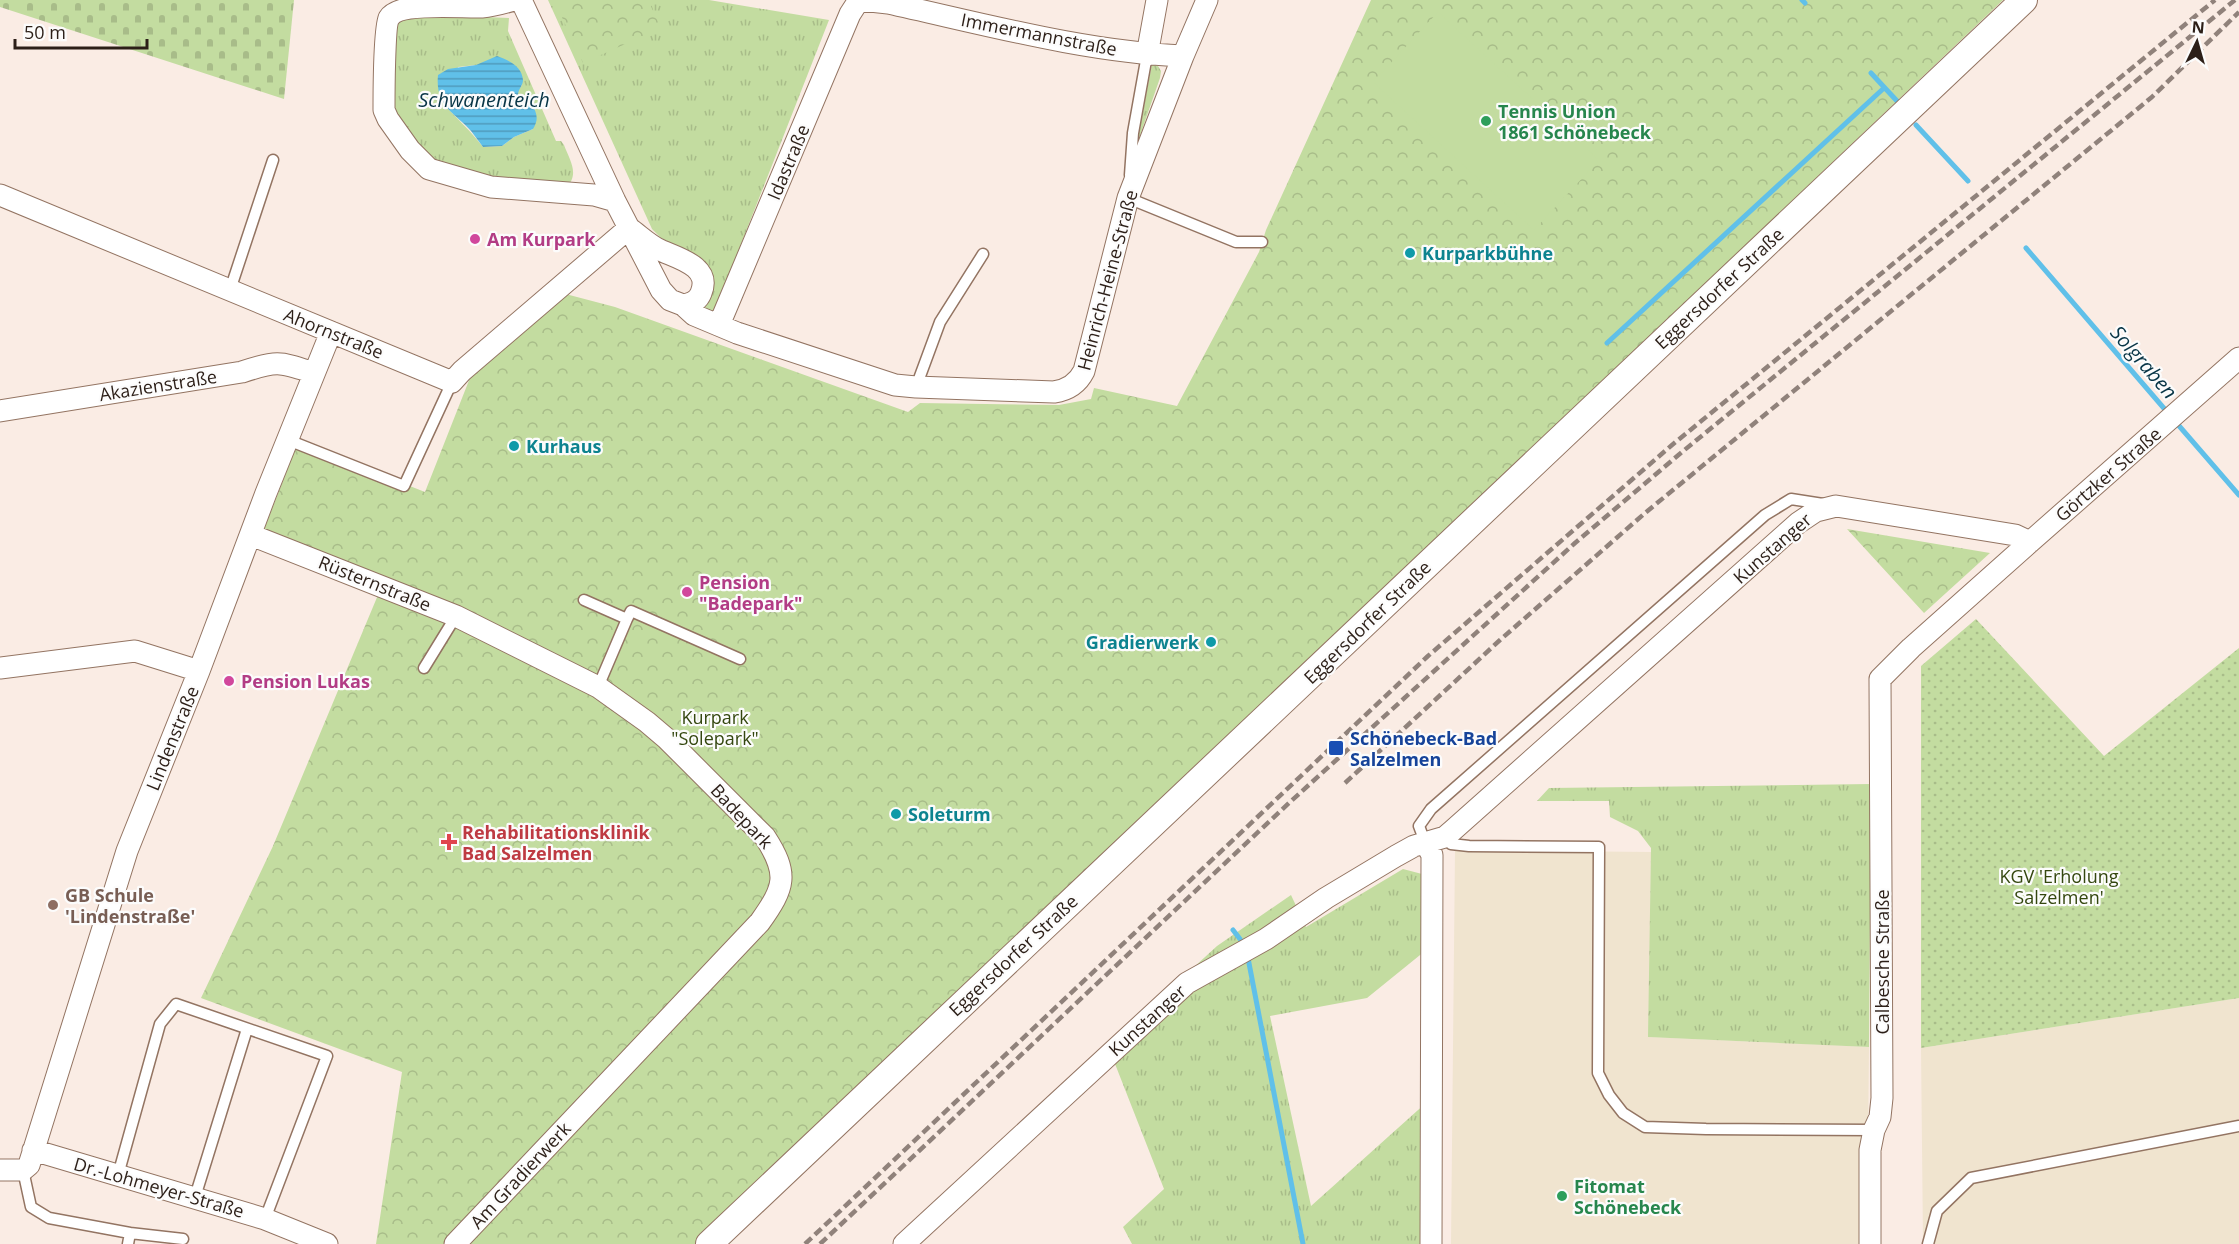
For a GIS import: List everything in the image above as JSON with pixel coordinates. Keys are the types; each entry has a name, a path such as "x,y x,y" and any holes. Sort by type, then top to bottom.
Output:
{"street":[{"path":"514,0 484,7 405,8 393,12 387,20 384,110 388,119 422,162 438,172 491,187 594,195 615,201"},
{"name":"Heinrich-Heine-Straße","path":"521,0 615,201 661,290 675,303 683,305 694,315 719,325 895,384 916,387 1054,392 1063,391 1073,385 1084,371 1128,198 1207,0"},
{"name":"Immermannstraße","path":"860,0 889,2 1064,40 1147,55 1183,56"},
{"name":"Idastraße","path":"719,325 850,14 860,0"},
{"path":"1147,55 1157,0"},
{"name":"Eggersdorfer Straße","path":"710,1244 2024,0"},
{"name":"Ahornstraße","path":"0,195 452,382"},
{"path":"452,382 468,365 629,228 659,250 682,258 694,266 699,273 702,279 701,293 697,299 683,305"},
{"name":"Lindenstraße","path":"33,1150 127,851 331,332"},
{"name":"Görtzker Straße","path":"1881,679 1906,652 2239,358"},
{"name":"Akazienstraße","path":"0,411 242,372 270,362 285,363 315,373"},
{"path":"1836,506 2014,535 2030,542"},
{"name":"Kunstanger","path":"904,1244 1187,983 1266,939 1326,898 1376,868 1435,839 1498,793 1798,523 1816,511 1836,506"},
{"name":"Rüsternstraße","path":"251,535 456,616 496,636"},
{"name":"Badepark","path":"496,636 598,687 647,722 765,837 776,854 781,868 778,897 760,922 585,1105"},
{"path":"0,668 135,651 199,671"},
{"name":"Calbesche Straße","path":"1870,1244 1870,1150 1874,1130 1880,1117 1881,1098 1881,679"},
{"name":"Kunstanger","path":"1431,1244 1432,855 1435,839"},
{"name":"Am Gradierwerk","path":"455,1244 585,1105"},
{"path":"0,1170 23,1170 29,1165 33,1150"},
{"name":"Dr.-Lohmeyer-Straße","path":"33,1150 265,1219 327,1244"}],"lane":[{"path":"1147,55 1133,133 1128,198 1236,243 1262,242"},
{"path":"230,291 273,160"},
{"path":"916,387 940,322 983,254"},
{"path":"288,440 404,486 452,382"},
{"name":"Kunstanger","path":"1435,839 1419,826 1431,809 1765,515 1791,498 1836,506"},
{"path":"585,600 627,619"},
{"path":"598,687 631,611 740,660"},
{"path":"424,668 456,616"},
{"path":"1435,839 1469,846 1599,847 1598,1073 1609,1095 1623,1113 1645,1126 1706,1129 1874,1130"},
{"path":"118,1175 160,1024 176,1004 327,1056 265,1219"},
{"path":"195,1197 247,1029"},
{"path":"1928,1244 1937,1211 1971,1178 2239,1126"},
{"path":"23,1170 31,1207 49,1218 129,1239 183,1239"}],"shaded area":[{"path":"1455,850 1651,852 1649,1037 1869,1047 1867,1244 1451,1244"},
{"path":"2239,998 2239,1244 1923,1244 1921,1048"}],"green space":[{"path":"0,0 294,0 284,99 0,7"},
{"path":"548,0 709,0 829,20 723,290 710,317 703,314 711,289 692,254 661,238 652,229"},
{"path":"554,0 648,0 661,28 583,63"},
{"name":"Kurpark \"Solepark\"","path":"1371,0 2003,0 697,1244 376,1244 402,1072 201,998 273,846 383,583 261,537 298,442 425,492 479,355 558,292 615,307 908,412 920,403 1059,405 1091,399 1094,388 1177,406 1259,252 1266,230"},
{"path":"477,11 485,17 509,18 508,31 556,141 561,141 564,145 571,162 572,178 566,188 444,170 395,122 390,86 393,19","holes":["476,65 522,85 518,90 518,95 526,104 532,104 533,129 514,137 502,146 483,147 444,104 458,67"]},
{"name":"Tennis Union 1861 Schönebeck","path":"1438,12 1599,160 1534,230 1373,82"},
{"path":"1152,64 1158,66 1161,71 1160,78 1137,144"},
{"path":"1847,529 1990,553 1924,613"},
{"name":"KGV 'Erholung Salzelmen'","path":"1976,619 2104,756 2239,648 2239,998 1921,1048 1921,666"},
{"path":"1871,784 1869,1047 1648,1037 1651,848 1638,831 1610,817 1609,801 1537,801 1549,788"},
{"path":"1403,869 1422,874 1425,951 1367,998 1270,1016 1311,1206 1427,1102 1423,1244 1132,1244 1123,1227 1164,1189 1108,1046 1217,946 1291,895 1306,927"}],"water":[{"name":"Schwanenteich","path":"497,56 510,62 520,71 523,80 518,95 526,104 532,104 537,119 533,129 514,137 502,146 483,147 443,101 438,86 438,75 448,69 476,65"}],"waterway":[{"name":"Solgraben","path":"1802,0 1805,3"},
{"name":"Solgraben","path":"1871,73 1897,101"},
{"path":"1607,343 1884,88"},
{"name":"Solgraben","path":"1916,125 1968,181"},
{"name":"Solgraben","path":"2026,248 2168,413"},
{"name":"Solgraben","path":"2174,420 2239,495"},
{"path":"1233,930 1240,939"},
{"path":"1248,958 1303,1244"}],"railway":[{"path":"805,1244 1428,656 1672,445 2215,0"},
{"path":"820,1244 1289,803 1575,543 1682,452 2235,0"},
{"path":"1345,783 1500,640 1645,513 2152,97 2239,12"}],"place":[{"name":"Tennis Union 1861 Schönebeck","path":"1486,121"},
{"name":"Am Kurpark","path":"475,239"},
{"name":"Kurparkbühne","path":"1410,253"},
{"name":"Kurhaus","path":"514,446"},
{"name":"Pension \"Badepark\"","path":"687,592"},
{"name":"Gradierwerk","path":"1211,642"},
{"name":"Pension Lukas","path":"229,681"},
{"name":"Schönebeck-Bad Salzelmen","path":"1336,748"},
{"name":"Soleturm","path":"896,814"},
{"name":"Rehabilitationsklinik Bad Salzelmen","path":"449,842"},
{"name":"GB Schule 'Lindenstraße'","path":"53,905"},
{"name":"Fitomat Schönebeck","path":"1562,1196"}]}
